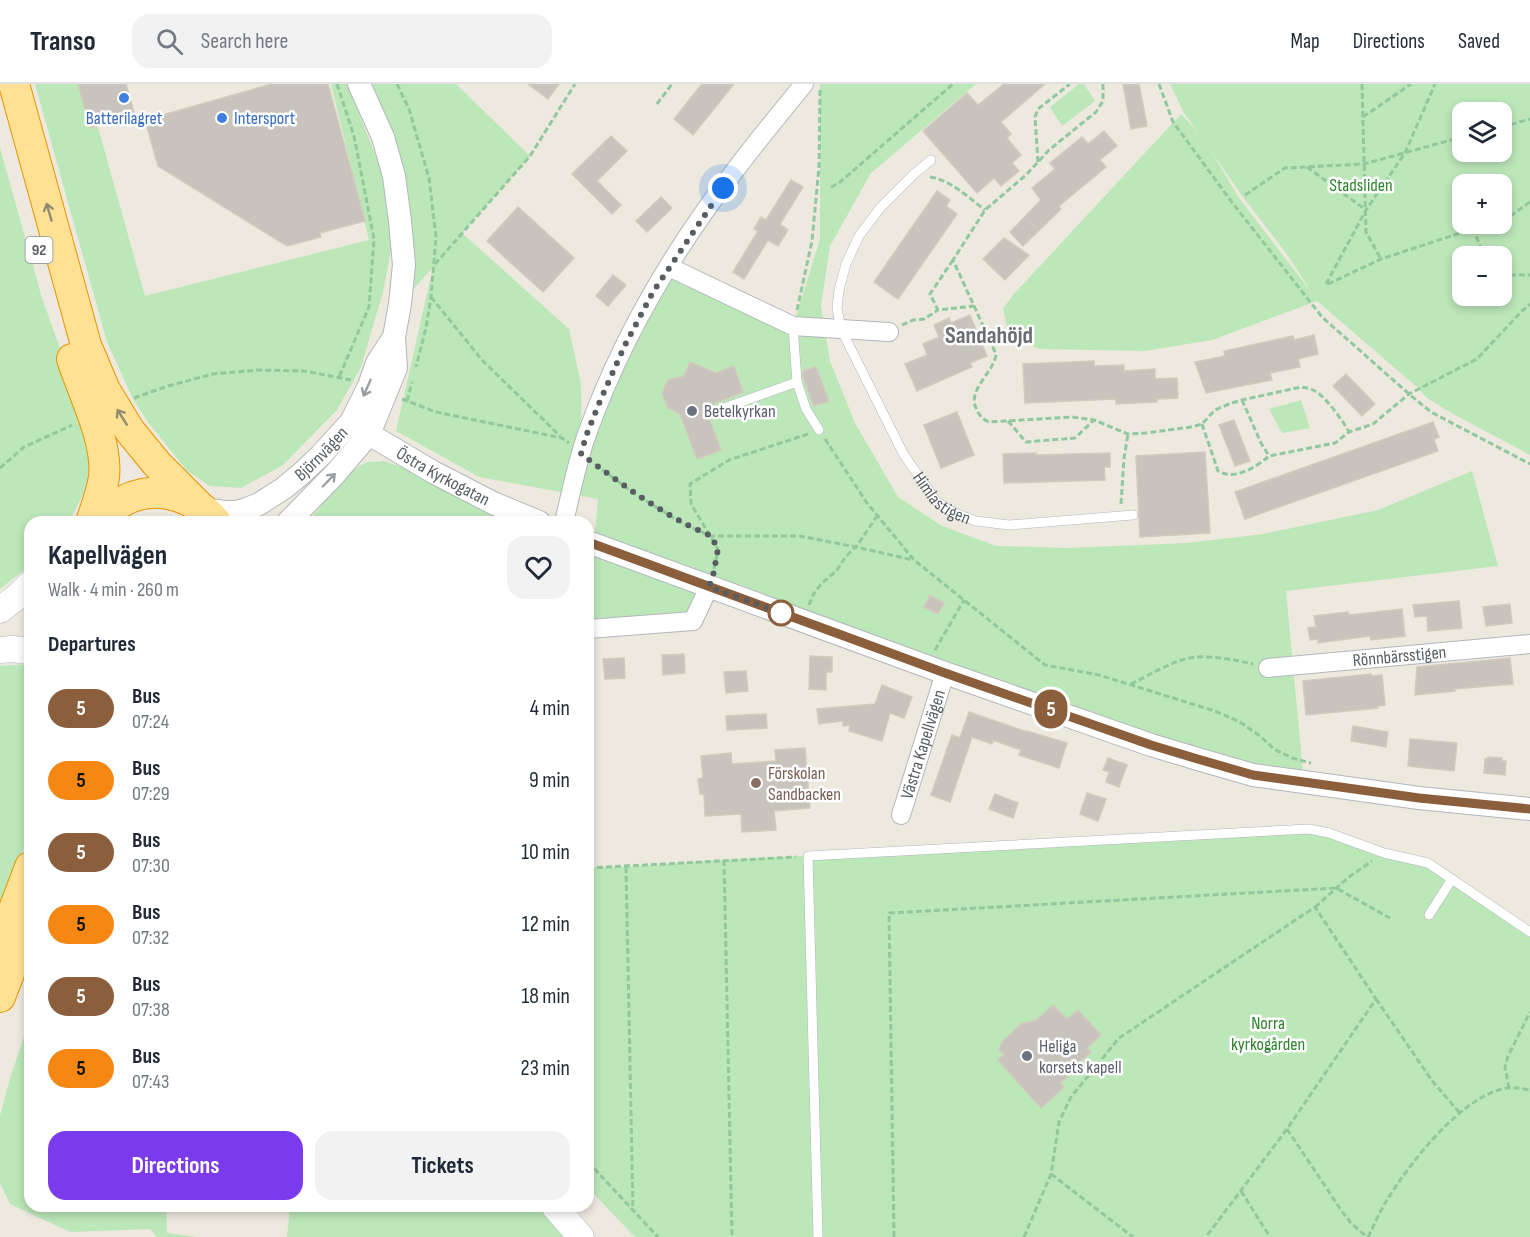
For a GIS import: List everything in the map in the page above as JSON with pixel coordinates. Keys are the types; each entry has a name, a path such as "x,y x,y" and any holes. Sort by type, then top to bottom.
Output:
{"highway":[{"name":"92","path":"14,84 86,345 105,390 130,431 157,464 205,512"},
{"name":"92","path":"0,111 63,336 101,441 105,461 104,478 94,516"},
{"path":"100,516 131,497 161,493 178,496 205,512"},
{"path":"0,946 24,883"},
{"path":"0,997 24,935"}],"main road":[{"path":"0,610 24,590"},
{"path":"0,650 24,650"},
{"path":"559,1212 581,1237"}],"street":[{"name":"Björnvägen","path":"294,516 335,474 360,428 388,393 377,363 394,337 404,265 394,176 383,137 359,84"},
{"path":"566,516 586,436 625,345 653,292 735,170 804,84"},
{"path":"669,267 793,326 889,332"},
{"name":"Björnvägen","path":"205,512 236,512 259,504 284,488 320,456 360,428"},
{"name":"Östra Kyrkogatan","path":"360,428 433,472 493,503 524,516"},
{"path":"594,544 935,670 1151,745 1253,775 1419,798 1530,810"},
{"path":"594,628 693,621 709,587"},
{"name":"Rönnbärsstigen","path":"1268,668 1530,644"},
{"name":"Västra Kapellvägen","path":"901,815 935,670"}],"lane":[{"name":"Himlastigen","path":"931,160 880,208 859,236 846,264 837,308 840,330 904,455 937,502 952,512 976,521 1009,525 1133,515"},
{"path":"793,326 796,382 806,409 819,430"},
{"path":"721,409 796,382"},
{"path":"818,1237 808,856 1309,829 1329,833 1384,853 1428,863 1530,932"},
{"path":"1429,915 1452,879"}],"path":[{"path":"337,84 354,136 374,239 369,307 339,378"},
{"path":"397,84 409,109 429,178 436,237 426,328 415,370"},
{"path":"433,265 530,156 575,84"},
{"path":"657,104 672,84"},
{"path":"793,326 812,241 819,167 820,84"},
{"path":"831,187 839,183 953,84"},
{"path":"1038,163 1035,117 1038,109 1070,84"},
{"path":"938,309 930,294 985,210 1026,175 1049,150 1096,112 1103,101 1103,84"},
{"path":"1159,84 1173,122 1231,201 1322,317 1431,412 1530,464"},
{"path":"1363,84 1366,232 1381,259"},
{"path":"1363,117 1412,84"},
{"path":"1435,84 1405,153 1366,210 1326,284 1381,259 1455,234"},
{"path":"1512,124 1530,119"},
{"path":"1245,195 1285,168 1365,164 1452,140"},
{"path":"1307,167 1366,210"},
{"path":"914,174 936,178 949,184 985,210"},
{"path":"1512,215 1530,201"},
{"path":"953,260 996,354 996,360 980,386 973,403 983,419 989,422 1072,417 1094,420 1128,434 1191,427 1202,424 1215,410 1242,399 1301,387 1318,392 1342,420 1349,432"},
{"path":"1512,275 1530,275"},
{"path":"430,297 482,360 561,438 632,492 685,525 711,536 800,536 914,560"},
{"path":"1202,424 1218,471 1232,476 1248,470 1269,456 1335,443 1349,432 1373,424 1409,394 1478,359 1530,304"},
{"path":"889,332 913,320 924,319 938,309 974,306"},
{"path":"133,399 168,386 213,374 258,370 304,371 355,381 436,412 561,438"},
{"path":"388,393 412,380"},
{"path":"1242,399 1269,456"},
{"path":"1008,421 1026,442 1075,438 1094,420"},
{"path":"0,468 24,447 79,421"},
{"path":"709,587 718,549 691,504 690,484 729,460 819,430 867,503 914,560 1044,664 1099,675 1215,711 1240,722 1274,749 1292,758 1312,763"},
{"path":"1120,516 1128,434"},
{"path":"804,621 813,595 856,547 878,516"},
{"path":"935,670 964,600"},
{"path":"1130,685 1176,662 1195,657 1227,659 1268,668"},
{"path":"1024,1237 1051,1174 1059,1122 1071,1097 1119,1038 1315,907 1349,877 1384,853"},
{"path":"594,868 808,856"},
{"path":"724,860 732,1237"},
{"path":"626,867 633,1210"},
{"path":"894,1237 889,913 1336,888 1390,918"},
{"path":"1315,907 1433,1082 1459,1112"},
{"path":"1206,1237 1287,1129 1376,999"},
{"path":"1509,1088 1505,1067 1508,1056 1530,1012"},
{"path":"1287,1129 1341,1210 1367,1237 1386,1201 1407,1171 1459,1112 1487,1095 1509,1088 1530,1090"},
{"path":"594,1168 658,1237"},
{"path":"1051,1174 1133,1237"},
{"path":"1241,1191 1270,1237"}],"green space":[{"path":"35,84 86,84 145,296 369,240 331,84 347,84 386,181 391,250 383,292 361,367 337,410 283,465 241,488 210,486 187,471 148,422 133,399 107,342"},
{"path":"359,84 456,84 530,156 462,233 569,329 581,384 582,452 669,267 793,326 820,239 820,84 976,84 871,173 830,246 821,306 830,361 855,423 898,497 942,526 996,546 1068,548 1187,543 1263,534 1378,510 1472,471 1498,566 1286,591 1304,782 1253,775 709,587 693,621 594,629 594,544 598,499 479,477 396,431 433,267 400,304 400,221"},
{"path":"1079,84 1084,84 1095,101 1062,126 1050,107"},
{"name":"Stadsliden","path":"1170,84 1530,84 1530,455 1427,398 1317,301 1212,340 1145,351 1039,349 1017,339 1007,327 1003,309 1012,296 1181,114 1198,132 1184,113","holes":["1211,151 1289,257 1312,293 1239,198"]},
{"path":"0,148 42,298 88,427 94,471 71,516 24,516 24,570 0,589"},
{"path":"1301,400 1310,428 1282,433 1269,409"},
{"path":"384,461 405,468 497,516 313,516 351,473 367,462"},
{"path":"24,664 24,849 0,907 0,666"},
{"name":"Norra kyrkogården","path":"1309,829 1428,863 1530,932 1530,1237 635,1237 594,1194 594,867"},
{"path":"24,1037 24,1211 10,1204 0,1183 0,1116"},
{"path":"27,1212 166,1212 167,1233 197,1237 157,1237 150,1229 70,1232"},
{"path":"289,1212 559,1212 581,1237 287,1237"}],"building":[{"path":"78,84 126,84 135,116 90,128"},
{"path":"272,84 328,84 365,221 320,233 321,237 287,246 158,166 145,120"},
{"path":"528,84 559,84 548,99"},
{"path":"702,84 734,84 693,135 674,119"},
{"path":"1004,84 1045,84 1001,122 1011,134 1007,138 1021,155 1012,163 1019,171 1001,186 994,178 977,193 923,131 967,93 978,105"},
{"path":"1123,84 1139,84 1147,126 1131,129"},
{"path":"1104,131 1117,146 1100,160 1106,167 1059,206 1061,209 1023,246 1010,232 1041,200 1032,188 1055,169 1050,163 1082,137 1088,144"},
{"path":"611,136 627,151 597,181 621,205 612,214 572,174"},
{"path":"791,180 803,187 780,224 788,230 778,246 768,240 744,279 733,272 758,231 754,229 761,217 766,220"},
{"path":"937,191 950,200 946,206 957,214 898,299 874,282"},
{"path":"661,197 672,208 647,232 636,221"},
{"path":"518,207 574,258 543,292 487,241"},
{"path":"1004,238 1029,255 1005,280 983,259"},
{"path":"613,275 626,285 608,306 596,296"},
{"path":"970,315 987,356 970,363 972,367 917,391 905,364 927,355 923,344 939,337 934,325 949,318 951,323"},
{"path":"1314,335 1318,354 1298,359 1300,367 1270,373 1272,380 1206,393 1195,362 1225,356 1224,351 1293,336 1294,340"},
{"path":"1094,361 1094,366 1124,365 1124,371 1155,369 1155,379 1177,378 1178,398 1157,399 1157,402 1116,404 1116,399 1025,403 1023,364"},
{"name":"Betelkyrkan","path":"690,362 716,373 734,366 743,392 715,403 708,416 721,450 697,459 680,414 668,408 662,393 668,380 684,376"},
{"path":"816,367 829,401 814,406 803,371"},
{"path":"1346,374 1375,404 1362,416 1333,386"},
{"path":"957,412 974,455 941,468 924,425"},
{"path":"1234,420 1250,461 1235,466 1219,425"},
{"path":"1433,422 1439,437 1434,439 1438,451 1245,519 1235,492"},
{"path":"1205,452 1210,533 1140,537 1136,456"},
{"path":"1036,453 1036,455 1110,453 1110,467 1104,467 1105,480 1004,483 1003,454"},
{"path":"930,595 944,603 938,614 924,607"},
{"path":"1459,601 1462,628 1428,631 1427,616 1415,617 1413,605"},
{"path":"1510,604 1512,623 1486,626 1483,607"},
{"path":"1402,609 1405,636 1371,640 1370,636 1318,643 1318,639 1310,640 1308,628 1316,627 1314,616"},
{"path":"684,654 685,673 663,675 662,655"},
{"path":"810,656 832,657 832,672 826,672 826,690 809,689"},
{"path":"624,658 625,678 605,679 603,659"},
{"path":"1510,658 1513,684 1415,695 1417,667"},
{"path":"746,671 748,691 726,693 724,672"},
{"path":"1371,674 1371,676 1382,675 1385,705 1377,706 1378,708 1306,715 1303,681"},
{"path":"882,685 912,697 904,718 890,713 882,741 849,731 850,725 843,726 843,721 819,724 817,709 875,704"},
{"path":"969,712 1067,743 1059,768 1019,755 1021,750 993,740 992,744 972,737 950,802 931,795 952,735 960,738"},
{"path":"766,714 767,728 727,730 726,716"},
{"path":"1353,726 1388,732 1386,747 1351,741"},
{"path":"1410,739 1457,743 1454,771 1408,766"},
{"path":"805,748 810,808 774,811 776,830 742,832 741,814 705,816 704,794 700,794 698,779 703,778 701,756 731,753 732,764 776,761 775,750"},
{"path":"1488,757 1502,758 1502,761 1506,761 1505,775 1484,773 1485,759"},
{"path":"1108,758 1127,765 1119,787 1106,782 1109,772 1103,770"},
{"path":"1087,793 1106,799 1098,821 1080,814"},
{"path":"995,794 1018,803 1013,818 989,809"},
{"name":"Heliga korsets kapell","path":"1053,1005 1067,1019 1078,1010 1101,1035 1087,1048 1091,1052 1060,1083 1064,1087 1041,1108 998,1060 1004,1055 999,1049 1002,1042 1021,1024 1037,1020"}],"bus line":[{"name":"5","path":"594,544 945,673 1151,745 1253,775 1419,798 1530,809"}],"place":[{"name":"Batterilagret","path":"124,98"},
{"name":"Intersport","path":"222,118"},
{"name":"Betelkyrkan","path":"692,411"},
{"name":"Förskolan Sandbacken","path":"756,783"},
{"name":"Heliga korsets kapell","path":"1027,1056"}],"district":[{"name":"Sandahöjd","path":"989,335"}],"route":[{"path":"723,188 653,292 625,345 600,401 581,454 632,492 685,525 711,536 718,549 709,587 781,613"}]}
